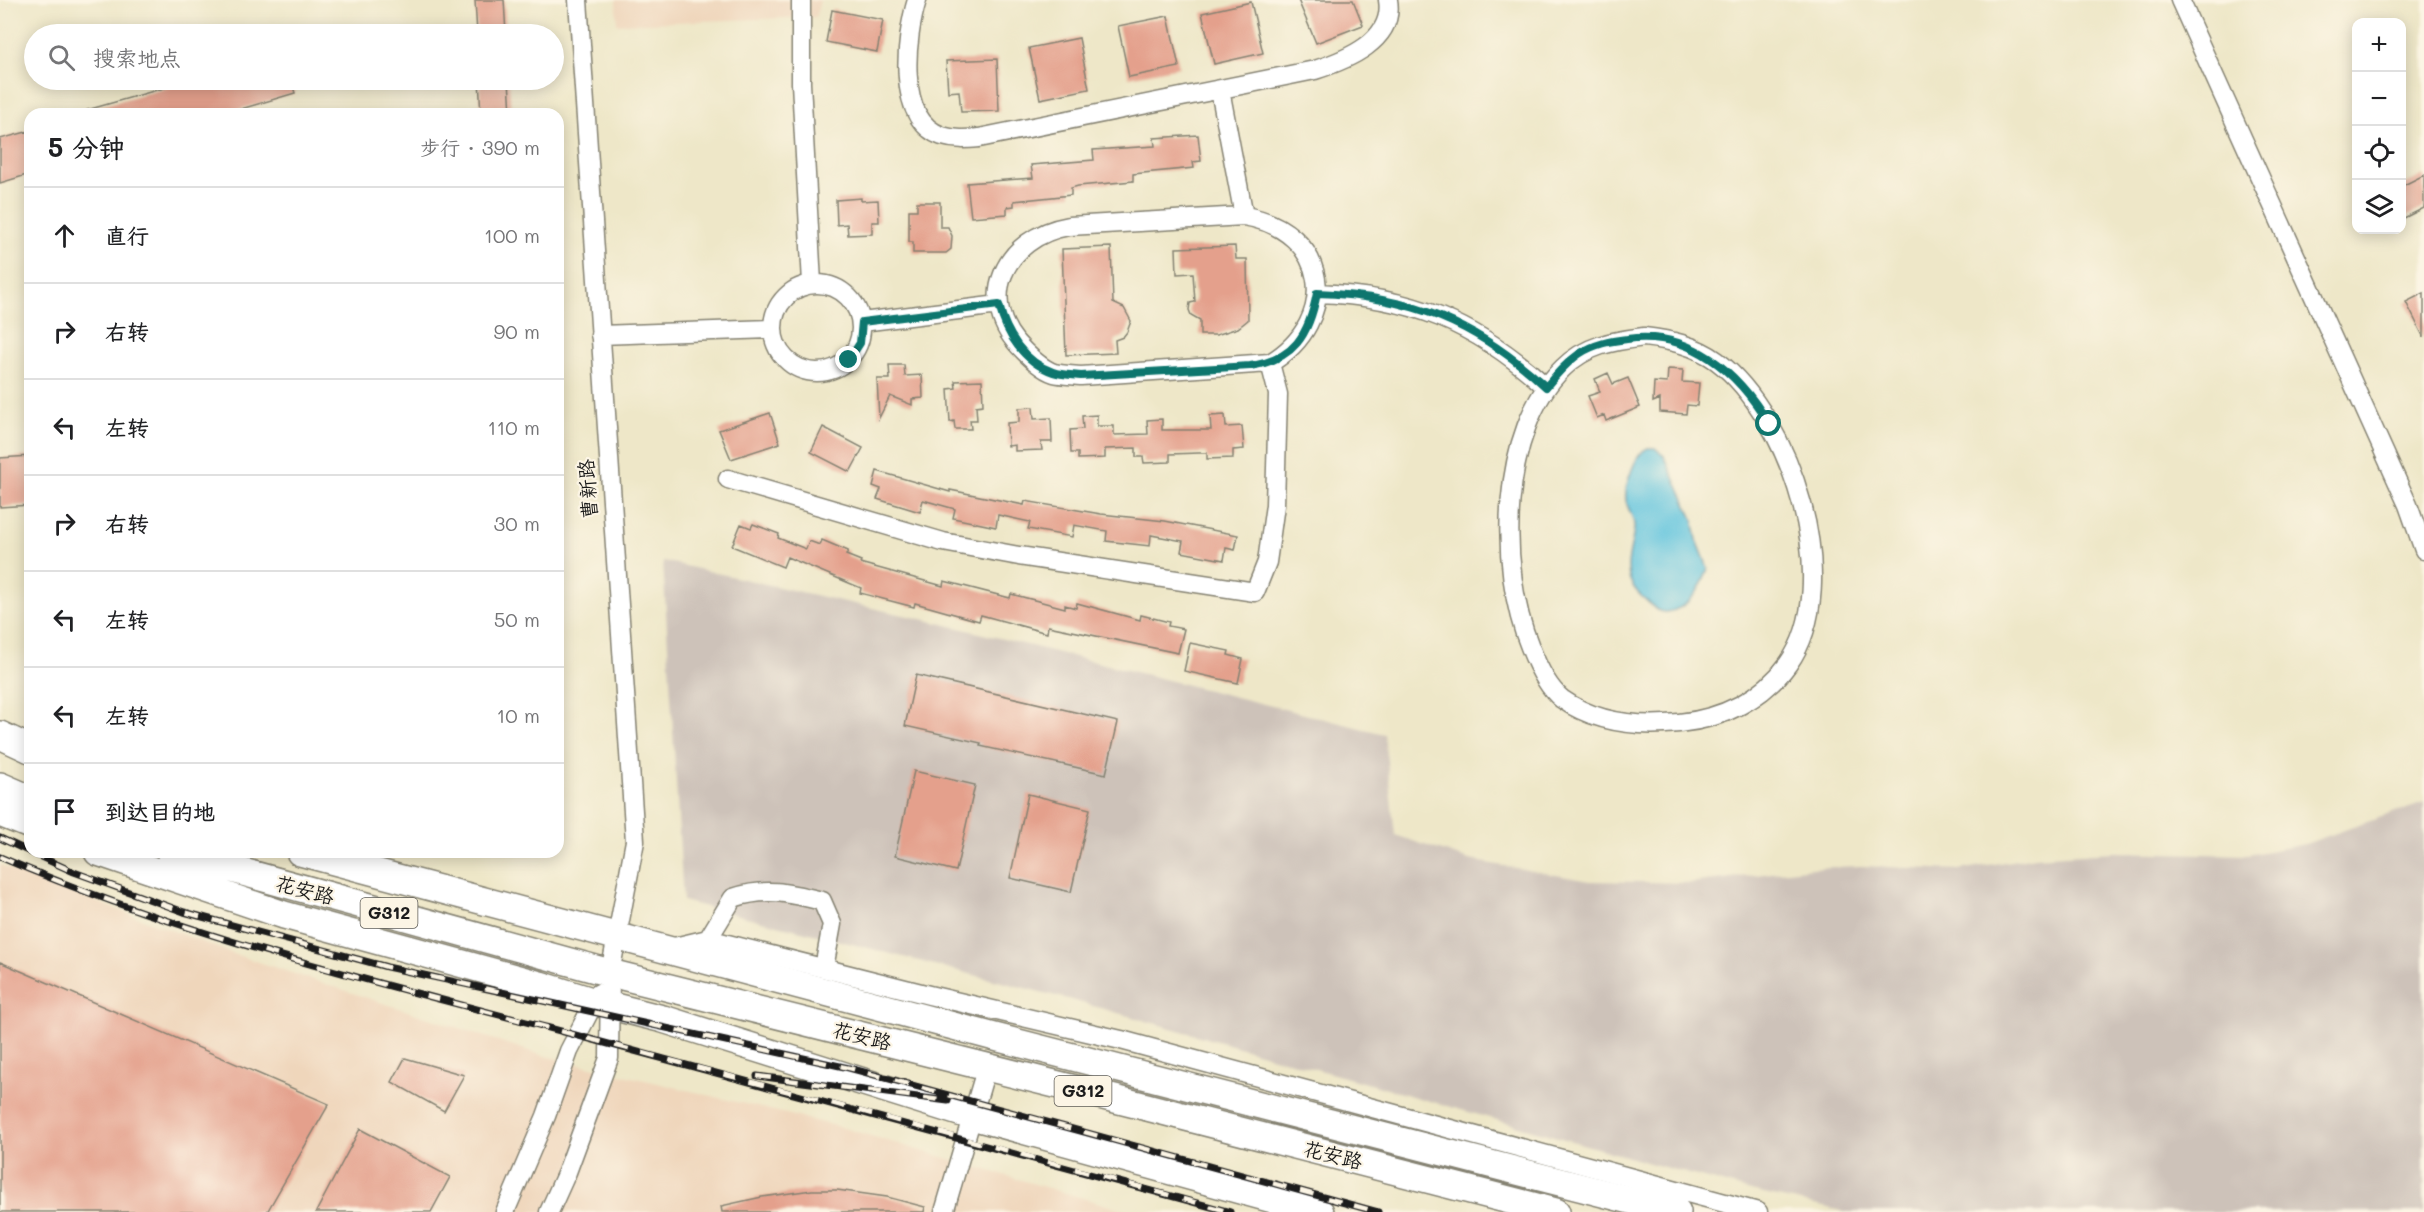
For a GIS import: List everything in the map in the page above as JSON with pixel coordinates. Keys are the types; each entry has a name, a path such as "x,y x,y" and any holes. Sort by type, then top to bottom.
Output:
{"highway":[{"path":"0,735 24,746"},
{"path":"0,786 24,796"},
{"path":"0,813 24,823"},
{"path":"116,858 284,915 663,1019 972,1116 1320,1212"},
{"name":"花安路","path":"192,858 610,973 1128,1102 1556,1212"},
{"name":"花安路","path":"322,858 1002,1039 1677,1212"}],"street":[{"name":"曹新路","path":"505,1212 546,1116 569,1051 602,1004 635,842 578,0"},
{"path":"801,0 801,83 812,283"},
{"path":"917,0 907,44 908,90 928,127 940,136 958,139 980,138 1220,90 1315,70 1341,62 1375,39 1390,10 1388,0"},
{"path":"2180,0 2408,505 2424,550"},
{"path":"1220,90 1244,216"},
{"path":"1244,216 1263,219 1294,237 1308,253 1315,272 1317,293 1312,315 1301,337 1287,353 1270,363 1081,376 1054,373 1034,361 1015,343 1003,324 999,305 1003,272 1014,253 1031,239 1050,229 1244,216"},
{"path":"812,283 830,284 845,292 857,306 862,322 860,343 849,360 831,370 810,372 791,364 778,349 772,329 775,313 783,298 796,288 812,283"},
{"path":"1317,293 1370,297 1403,303 1436,314 1503,351 1546,387"},
{"path":"862,322 999,305"},
{"path":"600,335 772,329"},
{"path":"1644,337 1672,340 1694,348 1716,361 1742,384 1757,404 1782,451 1797,490 1810,542 1813,582 1806,625 1794,655 1778,677 1753,698 1725,714 1689,722 1648,727 1614,721 1582,710 1561,698 1545,679 1522,626 1511,580 1508,544 1510,506 1516,466 1528,420 1546,387 1570,361 1598,344 1644,337"},
{"path":"728,479 943,542 1255,592 1267,562 1275,505 1278,394 1270,363"},
{"path":"708,939 733,898 750,892 781,891 822,901 832,924 824,969"},
{"path":"664,949 708,939 1121,1040 1758,1212"},
{"path":"549,1212 567,1172 609,1058 602,1004"},
{"path":"944,1212 985,1073"}],"shaded area":[{"path":"616,0 820,0 816,17 617,24"},
{"path":"663,561 939,623 1384,734 1395,835 1469,860 1590,881 1690,883 1813,868 1860,866 1959,870 2035,857 2113,852 2248,855 2305,844 2424,802 2424,1212 1846,1212 1755,1192 1068,999 683,901"},
{"path":"0,865 234,954 541,1055 840,1127 1130,1212 0,1212"}],"water":[{"path":"1655,448 1664,456 1693,519 1697,540 1708,568 1698,589 1688,602 1666,612 1655,609 1639,593 1629,578 1628,571 1634,526 1626,500 1627,487 1635,463 1643,451"}],"building":[{"path":"475,0 504,0 505,24 476,24"},
{"path":"1298,0 1353,0 1363,25 1316,43"},
{"path":"1251,2 1263,53 1214,64 1202,13"},
{"path":"832,10 883,20 877,52 826,42"},
{"path":"1168,16 1179,67 1129,77 1118,26"},
{"path":"1079,38 1089,89 1040,99 1029,48"},
{"path":"997,59 999,111 961,112 959,91 948,92 946,61"},
{"path":"157,90 294,90 295,93 244,108 94,108"},
{"path":"480,90 510,90 511,108 481,108"},
{"path":"24,133 24,176 0,183 0,139"},
{"path":"1198,135 1201,161 1193,162 1194,168 1133,174 1133,181 1078,186 1071,188 1071,195 1014,201 1014,206 1007,207 1007,214 971,217 967,183 1033,178 1031,165 1094,160 1093,150 1155,146 1154,138"},
{"path":"2424,175 2424,208 2406,217 2406,184"},
{"path":"861,198 861,201 878,200 879,222 872,222 872,234 848,235 847,224 837,225 836,200"},
{"path":"917,202 940,202 940,227 948,227 952,236 951,249 946,253 913,253 913,242 909,242 909,210 917,210"},
{"path":"1235,246 1236,259 1247,259 1248,320 1238,328 1216,335 1200,335 1200,320 1191,315 1189,310 1190,303 1195,302 1193,273 1177,274 1176,248"},
{"path":"1111,247 1113,303 1124,308 1131,321 1127,332 1123,337 1115,340 1116,353 1066,355 1062,249"},
{"path":"2424,293 2424,338 2406,302"},
{"path":"889,365 904,365 905,376 922,375 923,398 912,399 912,405 890,396 879,418 877,379 890,379"},
{"path":"1668,369 1683,370 1682,382 1699,383 1697,406 1687,405 1686,414 1660,412 1660,399 1653,402 1654,382 1667,383"},
{"path":"1608,373 1613,384 1628,378 1640,407 1606,421 1604,415 1597,418 1588,396 1600,392 1595,379"},
{"path":"982,380 983,405 976,406 977,420 970,420 971,429 955,429 954,421 950,422 948,389 956,388 955,381"},
{"path":"1033,407 1034,419 1051,418 1052,442 1041,442 1042,450 1015,451 1015,445 1008,446 1007,423 1019,422 1019,408"},
{"path":"770,413 780,443 731,459 719,430"},
{"path":"1097,415 1097,426 1114,426 1114,435 1148,434 1147,420 1162,419 1162,430 1211,430 1210,416 1225,415 1226,427 1242,426 1244,449 1233,450 1233,458 1207,459 1207,453 1170,454 1170,462 1144,463 1143,457 1136,457 1136,448 1105,449 1105,458 1078,459 1078,453 1071,453 1070,430 1083,429 1082,416"},
{"path":"823,427 863,448 850,472 811,452"},
{"path":"24,456 24,505 0,507 0,458"},
{"path":"877,471 950,492 950,490 1024,505 1025,501 1101,514 1165,521 1238,535 1235,550 1226,548 1224,560 1181,552 1183,541 1151,535 1150,546 1106,541 1107,531 1074,525 1072,537 1028,529 1030,522 998,515 996,527 953,518 955,509 923,500 920,512 877,499 881,489 873,486"},
{"path":"741,524 751,528 753,524 779,534 778,538 806,549 809,541 820,545 822,540 848,551 846,555 861,561 860,563 943,586 944,581 1010,598 1011,594 1065,608 1065,605 1076,608 1077,603 1140,620 1141,615 1169,622 1168,626 1184,629 1178,653 1048,626 1047,633 981,615 979,621 915,603 914,607 860,593 861,588 787,557 783,567 732,546"},
{"path":"1190,643 1229,651 1228,655 1243,659 1238,683 1184,671"},
{"path":"916,675 1118,722 1106,774 980,746 981,743 905,726"},
{"path":"914,771 975,785 956,871 895,856"},
{"path":"1028,794 1090,809 1071,892 1010,878"},
{"path":"0,962 329,1104 267,1212 0,1212"},
{"path":"405,1058 464,1075 444,1111 392,1082"},
{"path":"360,1129 450,1177 431,1212 316,1212"},
{"path":"812,1190 837,1190 887,1197 925,1207 924,1212 722,1212 721,1206"}],"railway":[{"path":"0,838 24,849"},
{"path":"0,857 135,909 273,954 1230,1212"},
{"path":"43,858 74,872 184,912 387,967 849,1068 1378,1212"},
{"path":"757,1076 948,1101"}],"route":[{"path":"849,360 860,343 862,322 999,305 1003,324 1015,343 1034,361 1054,373 1081,376 1250,366 1270,363 1287,353 1301,337 1312,315 1317,293 1341,294 1403,303 1436,314 1503,351 1546,387 1579,354 1598,344 1644,337 1672,340 1694,348 1716,361 1742,384 1769,424"}]}
